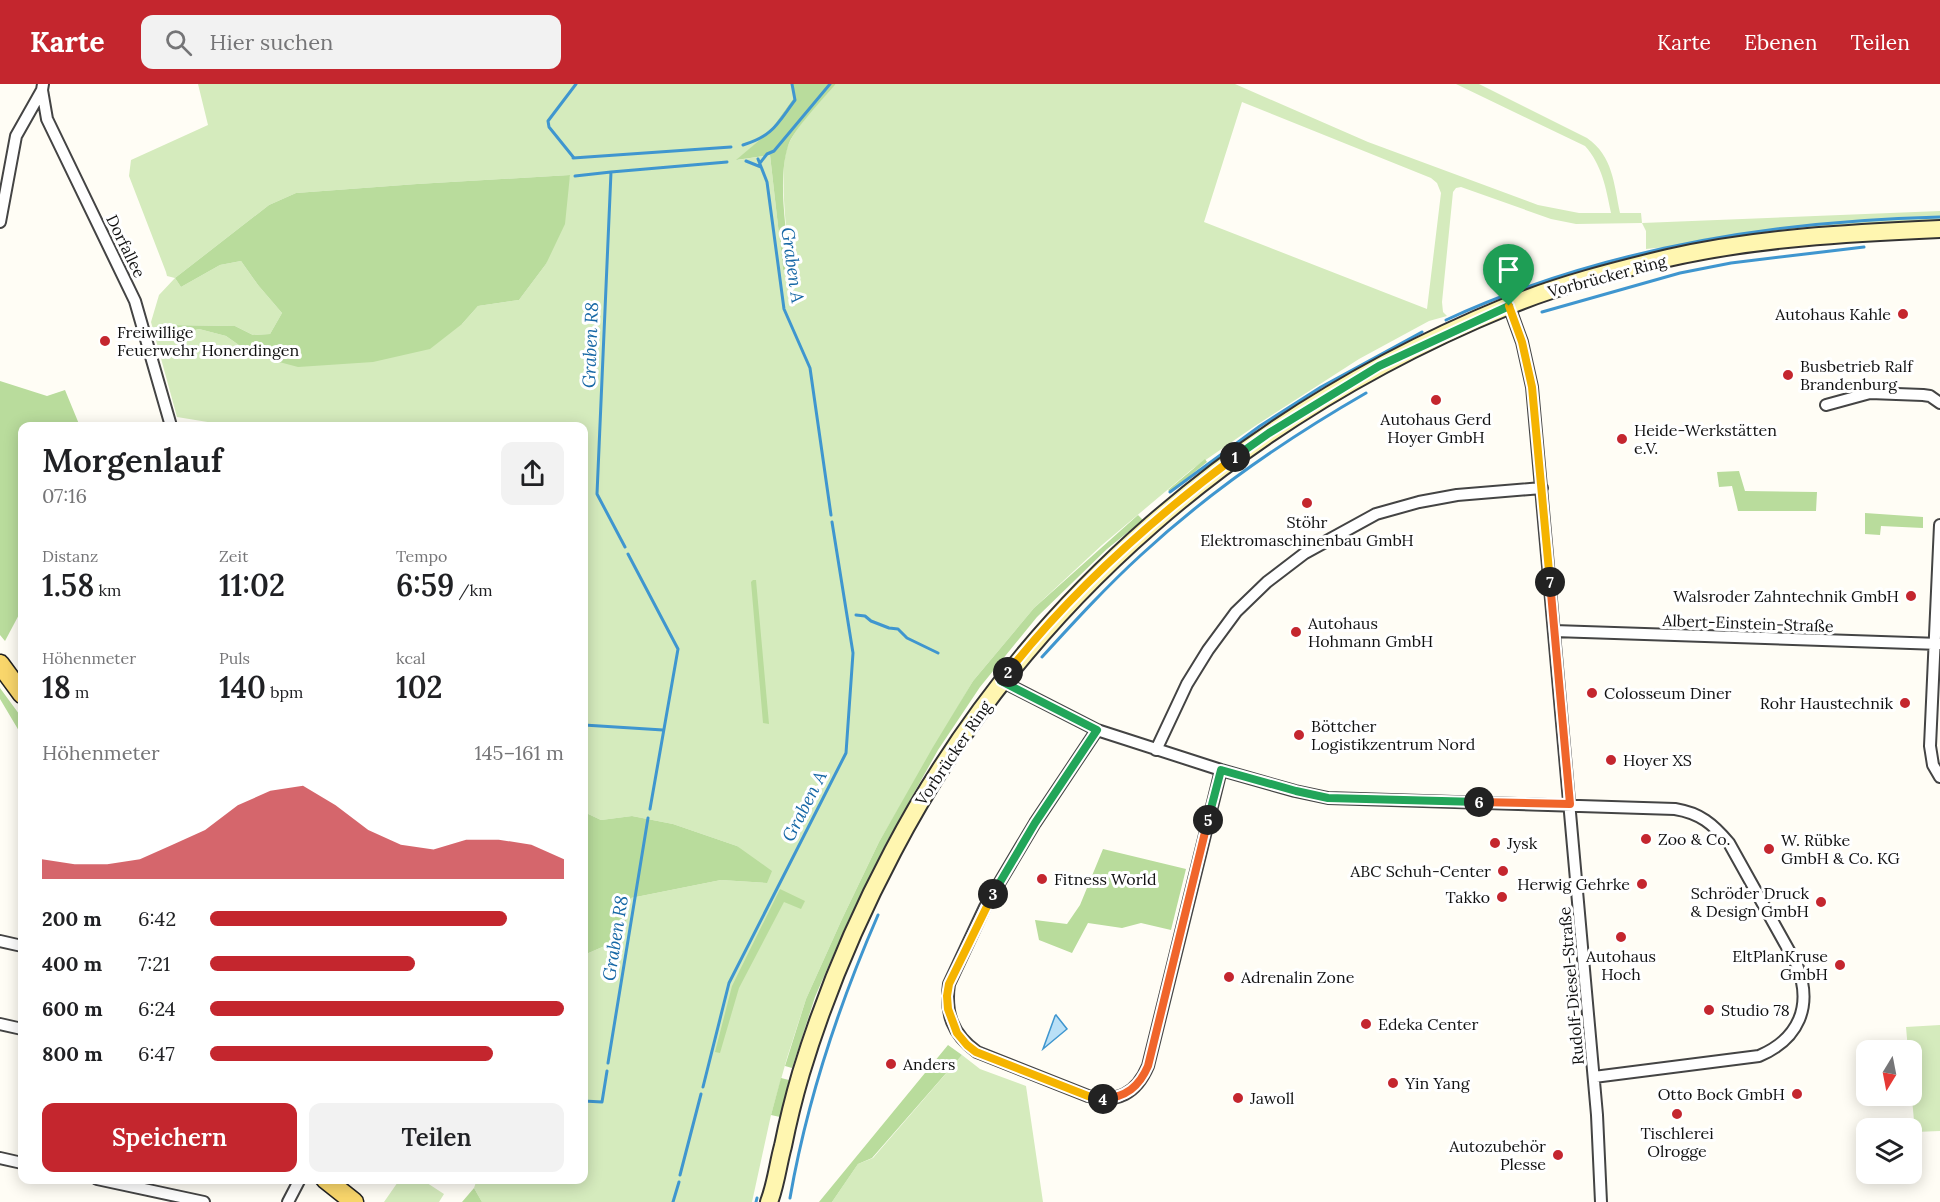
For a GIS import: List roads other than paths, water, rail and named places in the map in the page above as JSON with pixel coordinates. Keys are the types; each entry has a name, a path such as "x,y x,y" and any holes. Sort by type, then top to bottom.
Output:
{"main road":[{"name":"Vorbrücker Ring","path":"771,1200 785,1135 804,1065 832,983 891,853 914,811 945,761 1001,681 1048,625 1111,561 1207,479 1269,433 1343,386 1379,366 1509,306 1592,278 1700,252 1772,241 1863,232 1940,229"},
{"path":"0,664 18,689"},
{"path":"331,1184 354,1202"}],"street":[{"name":"Dorfallee","path":"42,87 47,119 135,301 170,422"},
{"path":"0,222 16,136 42,87"},
{"path":"23,123 47,119"},
{"name":"Rudolf-Diesel-Straße","path":"1509,306 1529,367 1542,488 1594,1077 1601,1202"},
{"path":"1826,405 1870,393 1930,396 1940,403"},
{"path":"1156,750 1187,684 1236,612 1267,582 1305,553 1376,514 1419,502 1457,495 1542,488"},
{"path":"1940,525 1937,644 1930,746 1934,765 1940,777"},
{"name":"Albert-Einstein-Straße","path":"1554,631 1937,644"},
{"path":"1001,681 1097,730 1221,770 1328,798 1675,809 1689,811 1714,825 1729,843 1796,963 1802,979 1804,994 1801,1015 1796,1026 1773,1050 1758,1056 1594,1077"},
{"path":"1097,730 1035,823 985,907 949,984 947,996 948,1009 957,1033 976,1052 1088,1096 1102,1099 1127,1094 1137,1086 1148,1066 1221,770"},
{"path":"0,941 18,945"},
{"path":"0,1024 18,1028"},
{"path":"0,1158 18,1162"},
{"path":"120,1184 204,1202"},
{"path":"288,1202 297,1184"}],"water":[{"path":"1055,1016 1067,1029 1043,1049"}],"waterway":[{"name":"Graben R8","path":"574,158 549,127 548,121 576,84"},
{"name":"Graben A","path":"743,145 761,138 779,122 795,100 792,84"},
{"path":"760,163 767,154 774,151 830,84"},
{"path":"573,158 731,147"},
{"name":"Graben A","path":"758,159 767,182 784,309 810,368 831,515"},
{"path":"746,161 761,167"},
{"path":"611,172 727,162"},
{"name":"Graben R8","path":"575,176 611,172 597,494 625,547"},
{"path":"1446,320 1505,295 1564,275 1625,257 1687,243 1813,225 1940,217"},
{"path":"1542,312 1680,273 1731,263 1864,247"},
{"path":"1170,492 1260,426 1321,387 1422,332"},
{"path":"1042,657 1115,580 1167,532 1249,468 1366,393"},
{"name":"Graben A","path":"703,1087 729,983 846,753 853,653 832,522"},
{"name":"Graben R8","path":"628,554 678,649 650,809"},
{"path":"856,615 865,616 871,621 898,629 907,638 938,653"},
{"path":"588,725 663,730"},
{"name":"Graben R8","path":"608,1063 648,818"},
{"path":"790,1198 805,1125 825,1054 878,915"},
{"name":"Graben R8","path":"588,1101 602,1102 607,1071"},
{"name":"Graben A","path":"680,1175 701,1094"},
{"name":"Graben A","path":"673,1202 679,1182"},
{"path":"756,1202 757,1198"}],"place":[{"name":"Autohaus Kahle","path":"1903,314"},
{"name":"Freiwillige Feuerwehr Honerdingen","path":"105,341"},
{"name":"Busbetrieb Ralf Brandenburg","path":"1788,375"},
{"name":"Autohaus Gerd Hoyer GmbH","path":"1436,400"},
{"name":"Heide-Werkstätten e.V.","path":"1622,439"},
{"name":"Stöhr Elektromaschinenbau GmbH","path":"1307,503"},
{"name":"Walsroder Zahntechnik GmbH","path":"1911,596"},
{"name":"Autohaus Hohmann GmbH","path":"1296,632"},
{"name":"Colosseum Diner","path":"1592,693"},
{"name":"Rohr Haustechnik","path":"1905,703"},
{"name":"Böttcher Logistikzentrum Nord","path":"1299,735"},
{"name":"Hoyer XS","path":"1611,760"},
{"name":"Zoo & Co.","path":"1646,839"},
{"name":"Jysk","path":"1495,843"},
{"name":"W. Rübke GmbH & Co. KG","path":"1769,849"},
{"name":"ABC Schuh-Center","path":"1503,871"},
{"name":"Fitness World","path":"1042,879"},
{"name":"Herwig Gehrke","path":"1642,884"},
{"name":"Takko","path":"1502,897"},
{"name":"Schröder Druck & Design GmbH","path":"1821,902"},
{"name":"Autohaus Hoch","path":"1621,937"},
{"name":"EltPlanKruse GmbH","path":"1840,965"},
{"name":"Adrenalin Zone","path":"1229,977"},
{"name":"Studio 78","path":"1709,1010"},
{"name":"Edeka Center","path":"1366,1024"},
{"name":"Anders","path":"891,1064"},
{"name":"Yin Yang","path":"1393,1083"},
{"name":"Otto Bock GmbH","path":"1797,1094"},
{"name":"Jawoll","path":"1238,1098"},
{"name":"Tischlerei Olrogge","path":"1677,1114"},
{"name":"Autozubehör Plesse","path":"1558,1155"}]}
